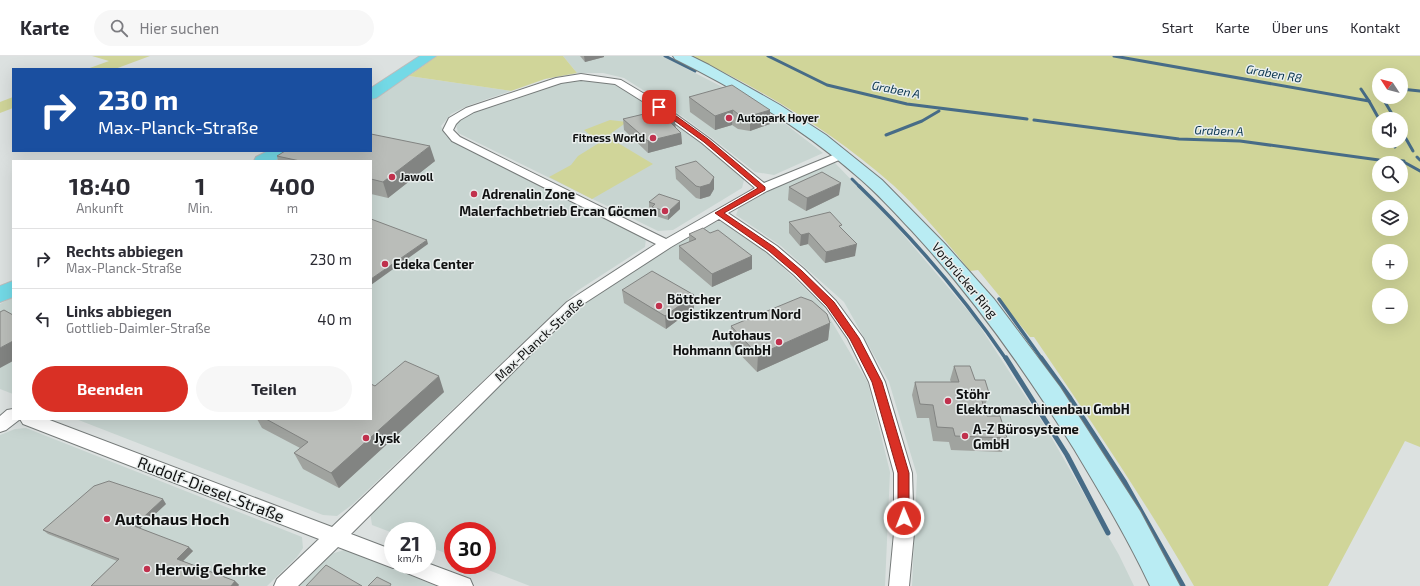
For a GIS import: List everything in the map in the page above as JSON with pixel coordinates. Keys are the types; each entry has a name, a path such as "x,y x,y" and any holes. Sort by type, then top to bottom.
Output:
{"main road":[{"path":"372,94 429,56"},
{"name":"Vorbrücker Ring","path":"680,56 760,98 842,155 882,190 931,239 1008,330 1059,403 1116,495 1165,586"},
{"path":"264,160 278,152"},
{"path":"0,295 12,289"}],"street":[{"path":"666,244 456,139 448,130 449,125 460,115 470,110 558,80 581,77 601,78 618,82 659,107 706,141 762,188"},
{"name":"Max-Planck-Straße","path":"284,586 572,305 601,284 762,188 842,155"},
{"path":"718,213 772,249 799,272 830,304 855,338 877,382 903,473 904,533 899,586"},
{"path":"0,408 12,414"},
{"path":"0,425 12,415"},
{"name":"Rudolf-Diesel-Straße","path":"32,420 384,556"},
{"path":"432,574 463,586"}],"shaded area":[{"path":"563,56 662,56 732,92 784,123 823,153 774,175 755,172 668,106 624,78 603,73 577,73"},
{"path":"409,76 511,91 467,106 451,114 441,126 446,136 458,145 646,238 645,247 577,291 353,504 337,516 323,515 79,420 372,420 372,160 273,160 286,152 372,152 372,99"},
{"path":"580,78 616,83 659,109 706,144 738,172 744,180 742,188 673,230 658,231 458,133 456,124 464,116 476,109 550,84"},
{"path":"825,163 835,163 895,225 975,319 1046,428 1119,555 1134,586 912,586 917,475 889,382 844,302 781,246 736,215 740,204"},
{"path":"712,221 727,222 767,252 822,305 868,383 890,472 885,586 530,586 496,573 496,522 444,522 444,553 436,549 436,522 384,522 384,530 372,525 370,512 581,305 602,289"},
{"path":"12,298 12,394 0,389 0,304"},
{"path":"26,428 302,537 303,548 297,557 267,586 0,586 0,435 15,429"},
{"path":"347,549 384,564 384,574 407,574 436,586 297,586 328,555"}],"green space":[{"path":"92,56 150,56 118,68 90,68 109,61"},
{"path":"437,56 563,56 577,73 545,79 511,91 409,76"},
{"path":"691,56 1420,56 1420,447 1405,441 1328,586 1194,586 1136,491 1034,337 1030,337 978,270 970,271 913,205 893,185 870,166 822,130 744,83"},
{"path":"12,97 12,108 0,113 0,102"},
{"path":"610,120 627,122 610,134 618,143 653,164 592,199 549,177 571,165 578,156 599,143 584,130"}],"building":[{"path":"732,85 770,110 750,116 738,114 733,110 715,116 689,97"},
{"path":"666,111 675,120 669,121 681,133 648,141 623,119 644,114 647,116"},
{"path":"372,134 430,146 383,182 372,179 372,160 295,160 277,156 283,152 372,152"},
{"path":"696,161 714,177 710,184 700,187 696,186 675,167"},
{"path":"822,172 841,183 807,198 789,187"},
{"path":"659,194 680,201 668,212 652,207 655,204 649,202"},
{"path":"830,212 842,225 839,226 857,244 826,252 809,233 801,235 789,222"},
{"name":"Edeka Center","path":"372,219 427,240 372,278"},
{"path":"703,228 710,233 718,230 752,256 712,274 679,246 696,239 689,234"},
{"path":"652,271 694,295 665,316 622,290"},
{"path":"801,297 812,301 827,314 830,323 758,355 731,326"},
{"path":"4,310 12,314 12,342 0,348 0,312"},
{"path":"405,361 439,376 331,473 294,453 308,442 268,420 372,420 372,384 375,386"},
{"path":"954,366 970,366 975,380 985,380 989,393 979,392 987,416 1000,416 1007,438 955,436 953,428 937,427 933,405 920,404 915,382 959,382"},
{"path":"109,481 163,499 134,526 189,547 177,559 235,581 231,586 91,586 119,559 43,530 94,486"},
{"path":"326,565 362,586 306,586"},
{"path":"377,577 391,584 390,586 368,586"}],"waterway":[{"path":"665,56 695,71"},
{"name":"Graben A","path":"768,56 827,85 907,104 1027,119"},
{"name":"Graben R8","path":"1114,56 1369,101"},
{"name":"Graben R8","path":"1361,89 1369,101"},
{"name":"Graben R8","path":"1408,90 1420,91"},
{"path":"1369,101 1375,112"},
{"path":"1386,104 1391,112"},
{"path":"886,135 922,121 939,111"},
{"name":"Graben A","path":"1034,120 1179,139 1240,141 1372,159"},
{"path":"1408,142 1413,151"},
{"name":"Graben A","path":"1417,157 1420,160"},
{"path":"1408,164 1420,171"},
{"path":"852,179 918,247 937,269 973,313 1006,359"},
{"path":"999,299 1042,359"},
{"path":"1006,358 1067,455 1108,533"},
{"path":"1041,358 1070,398 1124,481 1183,586"}],"place":[{"name":"Autopark Hoyer","path":"729,118"},
{"name":"Fitness World","path":"653,138"},
{"name":"Jawoll","path":"392,177"},
{"name":"Adrenalin Zone","path":"474,194"},
{"name":"Malerfachbetrieb Ercan Göcmen","path":"665,211"},
{"name":"Edeka Center","path":"385,264"},
{"name":"Böttcher Logistikzentrum Nord","path":"659,306"},
{"name":"Autohaus Hohmann GmbH","path":"779,342"},
{"name":"Stöhr Elektromaschinenbau GmbH","path":"948,401"},
{"name":"A-Z Bürosysteme GmbH","path":"965,436"},
{"name":"Jysk","path":"366,438"},
{"name":"Autohaus Hoch","path":"107,519"},
{"name":"Herwig Gehrke","path":"147,569"}],"route":[{"path":"659,107 706,141 762,188 718,213 728,218 772,249 799,272 830,304 855,338 877,382 903,473 904,518"}]}
